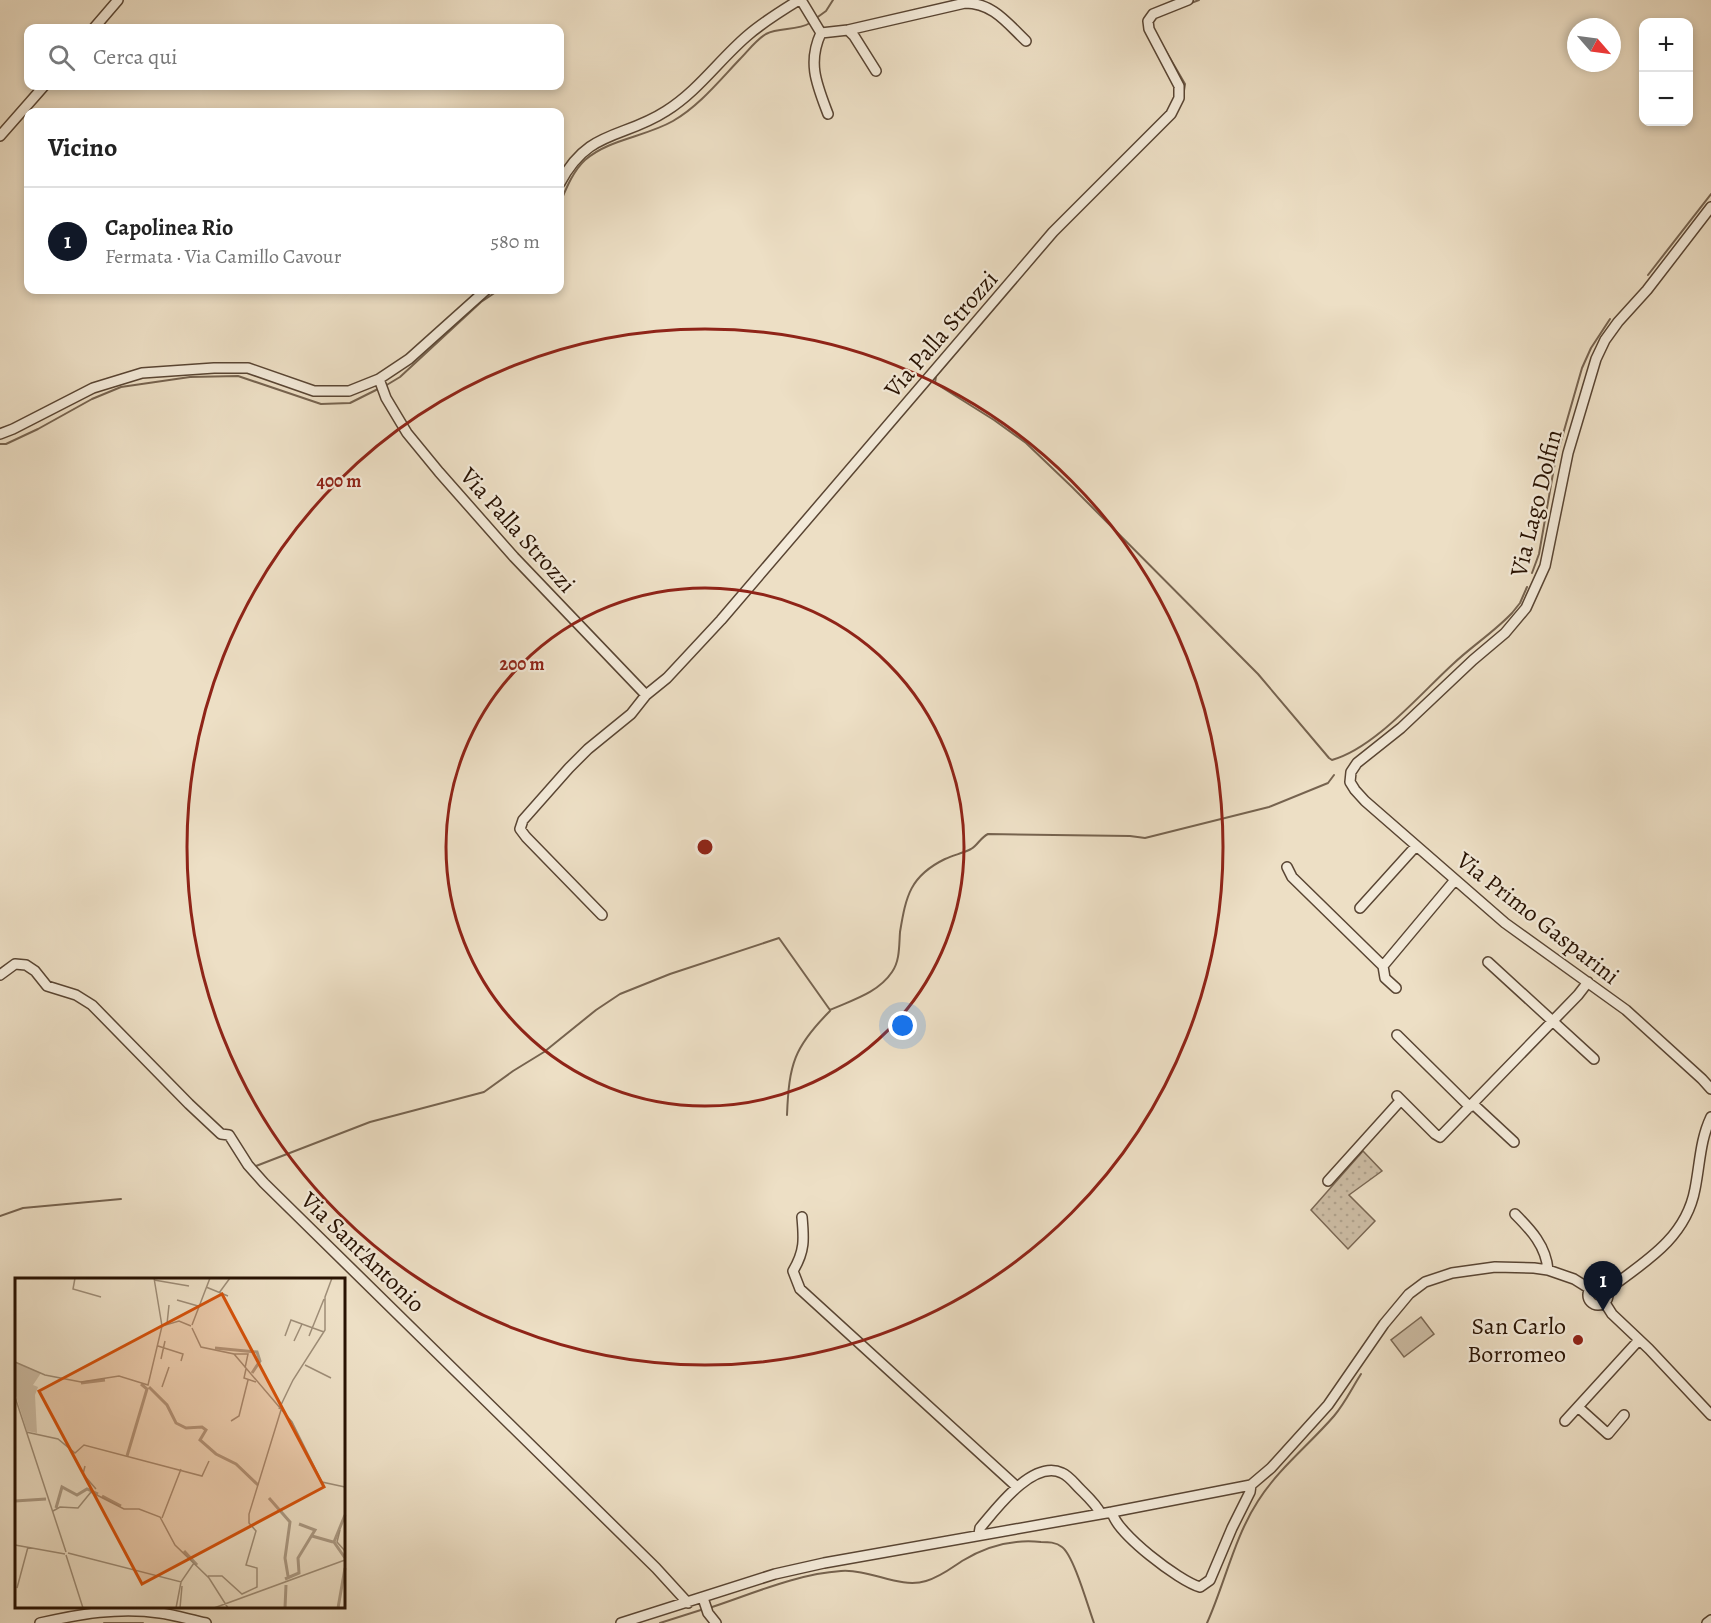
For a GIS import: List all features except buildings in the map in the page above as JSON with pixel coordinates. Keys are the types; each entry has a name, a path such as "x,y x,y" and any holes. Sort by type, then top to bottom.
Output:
{"street":[{"path":"97,24 118,0"},
{"name":"Via Palla Strozzi","path":"602,915 520,830 520,824 527,813 588,749 632,714 646,695 667,678 722,620 1053,232 1171,114 1179,98 1179,86 1149,29 1148,21 1153,14 1188,0"},
{"path":"564,176 571,165 591,145 666,111 697,87 746,37 766,21 802,2 819,30 813,59 816,82 828,114"},
{"path":"819,30 848,30 965,3 977,3 998,13 1026,41"},
{"path":"848,30 876,70"},
{"path":"25,108 40,90"},
{"path":"0,136 24,109"},
{"name":"Via Lago Dolfin","path":"1351,772 1356,763 1401,729 1466,666 1505,633 1526,608 1545,566 1568,453 1596,359 1605,340 1618,322 1647,290 1711,207"},
{"path":"0,434 93,388 142,373 248,368 314,391 349,392 381,382 482,294"},
{"name":"Via Palla Strozzi","path":"381,382 386,396 407,433 468,505 646,695"},
{"name":"Via Primo Gasparini","path":"1351,772 1350,782 1355,790 1416,846 1528,941 1588,982 1641,1023 1711,1089"},
{"path":"1360,909 1416,846"},
{"path":"1287,867 1292,877 1383,966 1385,978 1396,988"},
{"path":"1383,966 1455,880"},
{"path":"1488,962 1594,1059"},
{"name":"Via Sant'Antonio","path":"0,975 15,964 27,964 47,986 76,995 92,1005 189,1104 221,1134 229,1136 248,1166 264,1183 656,1568 688,1603"},
{"path":"1328,1181 1399,1098 1440,1137 1588,982"},
{"path":"1397,1035 1514,1142"},
{"path":"1607,1290 1656,1254 1683,1224 1695,1191 1711,1117"},
{"path":"1515,1214 1539,1242 1544,1251 1548,1270"},
{"path":"802,1217 804,1243 793,1271 801,1289 1017,1487"},
{"path":"621,1623 688,1603 705,1606 765,1577 824,1563 1251,1485 1271,1468 1328,1405 1384,1324 1409,1294 1425,1282 1452,1273 1495,1267 1548,1270 1574,1279 1590,1289"},
{"path":"1599,1285 1607,1290 1609,1295 1605,1303 1599,1306 1590,1302 1588,1295 1590,1289 1599,1285"},
{"path":"1605,1303 1612,1314 1711,1415"},
{"path":"1565,1421 1640,1340"},
{"path":"1578,1407 1609,1437 1624,1415"},
{"path":"979,1534 980,1528 1017,1487 1041,1472 1050,1470 1061,1473 1071,1480 1101,1514"},
{"path":"1112,1512 1117,1524 1149,1555 1191,1585 1200,1587 1210,1580 1250,1492 1251,1485"},
{"path":"705,1606 716,1623"},
{"path":"40,1623 87,1612 130,1611 161,1613 206,1623"},
{"path":"1707,1623 1711,1620"}],"shaded area":[{"path":"1363,1151 1382,1171 1349,1195 1375,1221 1348,1249 1311,1210"},
{"path":"1421,1317 1434,1334 1404,1357 1391,1340"}],"waterway":[{"path":"815,19 826,11 833,0"},
{"path":"1191,3 1199,0"},
{"path":"564,194 570,180 585,160 605,147 651,131 682,115 708,93 755,42 766,34 810,23"},
{"path":"1160,41 1185,84 1183,97"},
{"path":"1648,275 1711,194"},
{"path":"1048,244 936,376 935,383 1026,443 1258,674 1329,758 1332,760 1348,754 1396,719 1453,664 1512,613 1520,603 1527,587"},
{"path":"385,386 400,377 481,302 493,294"},
{"path":"1532,573 1539,554 1555,462 1582,368 1591,348 1610,319"},
{"path":"0,444 6,444 38,429 92,399 121,387 190,377 238,376 321,404 350,403 380,388"},
{"path":"256,1166 370,1122 484,1092 544,1052 596,1010 620,994 670,974 779,938 830,1010 856,999 880,985 895,968 905,908 917,880 945,859 971,849 988,834 1145,838 1269,807 1328,783 1334,775"},
{"path":"787,1115 792,1069 796,1057 808,1035 830,1011"},
{"path":"0,1216 23,1208 121,1199"},
{"path":"1207,1623 1242,1530 1258,1501 1285,1467 1334,1416 1361,1374"},
{"path":"709,1608 774,1585 824,1573 852,1571 906,1583 926,1581 990,1548 1031,1541 1055,1543 1067,1552 1094,1623"},
{"path":"660,1623 704,1609"},
{"path":"104,1623 143,1623"}],"place":[{"name":"Capolinea Rio","path":"1603,1311"},
{"name":"San Carlo Borromeo","path":"1578,1340"}]}
